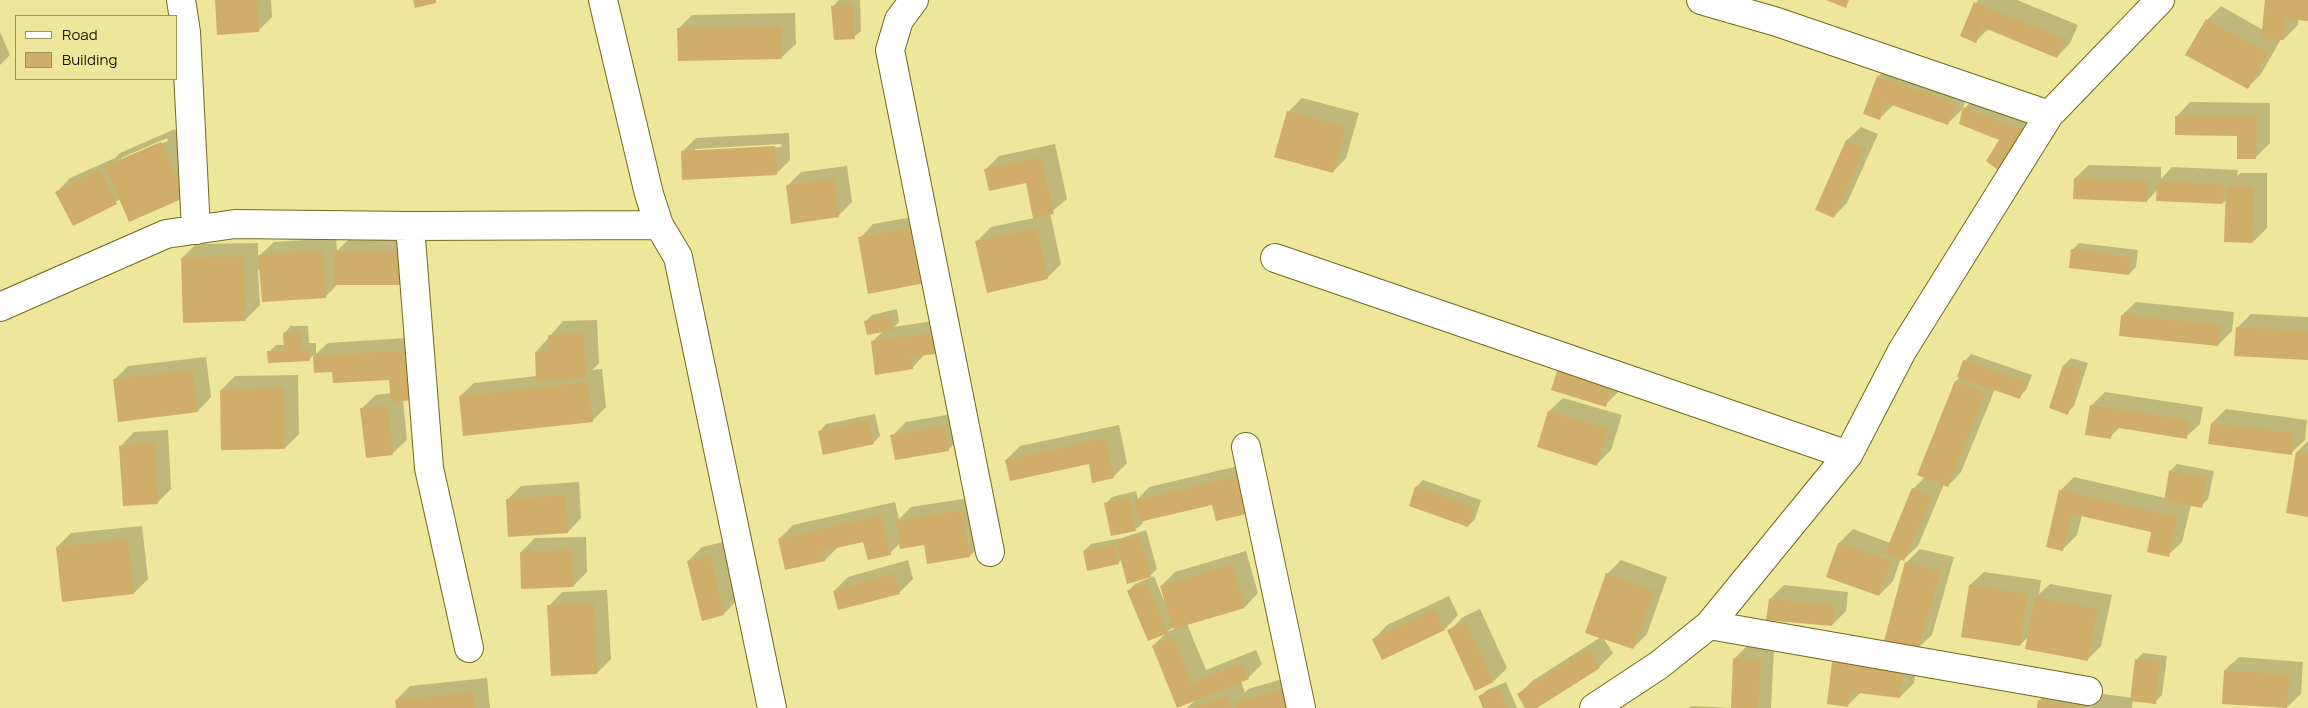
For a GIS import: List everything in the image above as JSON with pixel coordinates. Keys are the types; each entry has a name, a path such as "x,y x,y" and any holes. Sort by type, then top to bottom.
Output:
{"street":[{"path":"181,0 186,32 196,230"},
{"path":"602,0 649,194 659,225 678,257 772,708"},
{"path":"914,0 899,20 890,50 990,552"},
{"path":"1701,0 1777,22 2049,115"},
{"path":"1594,708 1659,665 1709,625 1848,455 1902,351 2049,115 2160,0"},
{"path":"0,307 166,234 235,224 410,226 659,225"},
{"path":"410,226 429,468 469,648"},
{"path":"1275,258 1848,455"},
{"path":"1246,447 1301,708"},
{"path":"1709,625 2088,691"}],"building":[{"path":"215,0 257,0 259,32 217,35"},
{"path":"413,0 436,0 436,3 415,8"},
{"path":"1826,0 1849,0 1846,8"},
{"path":"2265,0 2308,0 2308,21 2286,19 2284,40 2261,39"},
{"path":"1974,2 2065,39 2057,58 1982,27 1976,43 1960,36"},
{"path":"853,4 855,39 834,40 831,6"},
{"path":"2206,19 2268,53 2248,89 2185,55"},
{"path":"781,26 782,59 678,61 677,28"},
{"path":"1877,76 1956,104 1948,125 1886,103 1880,120 1863,114"},
{"path":"1963,107 2029,132 2001,172 1986,161 1999,140 1959,124"},
{"path":"1287,111 1346,127 1333,173 1274,157"},
{"path":"2175,116 2257,116 2256,159 2237,159 2237,136 2175,135"},
{"path":"1846,140 1865,148 1834,218 1815,210"},
{"path":"161,142 186,197 129,222 105,166"},
{"path":"775,146 777,175 682,180 681,151"},
{"path":"1041,157 1054,214 1033,218 1026,183 989,191 984,169"},
{"path":"100,169 117,204 73,226 55,192"},
{"path":"2074,178 2148,181 2147,202 2073,199"},
{"path":"834,179 839,217 791,224 786,185"},
{"path":"2157,181 2224,184 2223,204 2156,201"},
{"path":"2226,186 2254,186 2253,243 2224,242"},
{"path":"915,227 925,283 868,294 858,237"},
{"path":"1037,228 1048,279 987,293 975,241"},
{"path":"2071,249 2131,257 2129,275 2069,268"},
{"path":"323,251 326,298 262,302 258,255"},
{"path":"334,252 401,252 401,285 334,285"},
{"path":"244,256 246,321 183,323 181,258"},
{"path":"890,315 893,330 867,335 864,321"},
{"path":"2121,315 2221,325 2218,346 2119,336"},
{"path":"2236,327 2308,331 2308,360 2234,356"},
{"path":"301,332 302,350 309,350 310,361 268,363 267,351 284,351 283,333"},
{"path":"584,333 586,378 536,381 535,352 549,351 548,335"},
{"path":"932,333 935,354 911,357 913,369 875,375 871,341"},
{"path":"409,350 412,400 391,402 389,380 333,383 332,372 314,373 313,356"},
{"path":"1963,360 2026,382 2020,399 1957,377"},
{"path":"1559,365 1614,382 1606,407 1551,390"},
{"path":"2063,365 2082,370 2068,415 2049,408"},
{"path":"193,370 198,412 118,422 113,379"},
{"path":"1955,381 1986,392 1948,487 1917,475"},
{"path":"588,382 593,422 463,436 459,396"},
{"path":"284,388 285,449 221,450 220,390"},
{"path":"2090,405 2189,420 2187,439 2113,427 2111,439 2085,435"},
{"path":"388,406 393,455 366,458 360,408"},
{"path":"1548,411 1609,429 1597,466 1537,447"},
{"path":"869,420 874,444 823,455 818,431"},
{"path":"2211,423 2294,433 2292,455 2208,444"},
{"path":"945,426 949,451 895,460 890,435"},
{"path":"1106,438 1114,478 1092,483 1089,464 1010,481 1005,460"},
{"path":"155,443 158,504 123,506 119,446"},
{"path":"2296,452 2308,454 2308,517 2286,513"},
{"path":"2169,471 2207,478 2202,508 2164,501"},
{"path":"1237,476 1246,514 1216,521 1212,505 1139,522 1134,501"},
{"path":"1415,487 1475,507 1468,527 1409,506"},
{"path":"1912,488 1932,497 1904,561 1885,553"},
{"path":"2059,490 2178,517 2169,557 2147,552 2151,532 2072,514 2063,551 2046,547"},
{"path":"566,495 568,533 508,537 506,499"},
{"path":"1129,497 1136,531 1111,536 1104,503"},
{"path":"963,510 970,557 927,564 924,545 900,549 896,521"},
{"path":"881,515 891,555 868,560 863,542 823,551 825,561 785,570 778,539"},
{"path":"1140,536 1151,577 1127,584 1116,542"},
{"path":"128,539 134,594 62,602 56,547"},
{"path":"1838,543 1892,561 1879,596 1826,577"},
{"path":"1115,544 1119,564 1087,571 1083,551"},
{"path":"572,550 574,587 521,589 520,552"},
{"path":"710,555 724,615 702,621 687,561"},
{"path":"1905,562 1941,571 1918,650 1884,641"},
{"path":"1232,564 1245,608 1173,629 1160,586"},
{"path":"894,573 900,594 838,610 833,591"},
{"path":"1606,573 1654,591 1633,649 1585,633"},
{"path":"1147,583 1168,633 1148,641 1127,591"},
{"path":"1969,585 2028,594 2020,646 1961,637"},
{"path":"2035,597 2098,609 2088,661 2025,649"},
{"path":"1769,599 1835,605 1832,626 1766,620"},
{"path":"594,603 597,674 551,676 547,605"},
{"path":"1435,609 1445,630 1382,660 1372,639"},
{"path":"1466,622 1494,682 1475,691 1447,630"},
{"path":"1173,637 1192,683 1242,663 1249,679 1177,708 1152,646"},
{"path":"1588,649 1600,668 1537,708 1525,708 1517,694"},
{"path":"1733,658 1761,660 1758,708 1731,708"},
{"path":"2135,659 2160,662 2156,704 2130,701"},
{"path":"1832,662 1904,672 1900,698 1850,692 1848,707 1827,704"},
{"path":"2224,670 2290,675 2287,708 2222,704"},
{"path":"1286,688 1292,708 1235,708 1233,703"},
{"path":"1499,688 1507,708 1483,708 1478,696"},
{"path":"474,692 475,708 396,708 395,700"},
{"path":"1227,696 1232,708 1193,708"},
{"path":"2038,700 2087,707 2087,708 2037,708"}]}
